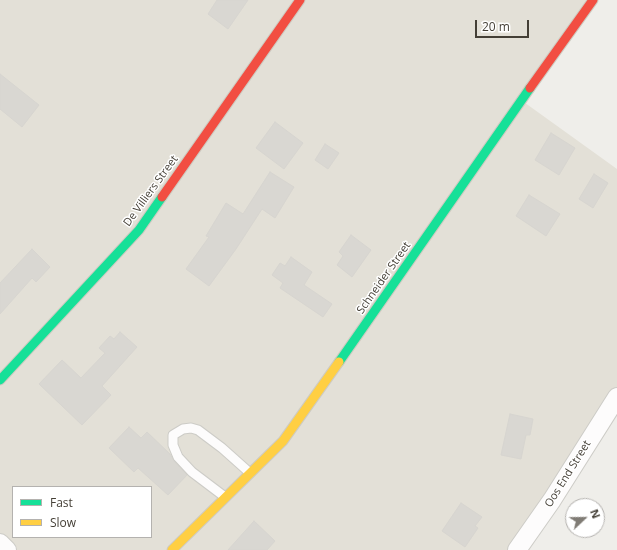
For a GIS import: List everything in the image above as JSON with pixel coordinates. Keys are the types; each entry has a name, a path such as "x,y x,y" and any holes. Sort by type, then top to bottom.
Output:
{"street":[{"name":"De Villiers Street","path":"0,380 139,230 300,0"},
{"name":"Schneider Street","path":"172,550 283,441 300,421 476,165 593,0"},
{"name":"Oos End Street","path":"518,550 552,500 617,397"},
{"path":"0,543 8,550"}],"lane":[{"path":"225,497 192,472 178,457 173,445 173,435 183,429 191,428 198,430 222,448 250,473"}],"shaded area":[{"path":"0,0 591,0 521,100 617,169 617,396 516,550 0,550"}],"building":[{"path":"217,0 248,0 228,29 208,14"},
{"path":"0,74 39,105 22,127 0,109"},
{"path":"275,122 303,143 284,169 256,148"},
{"path":"551,133 575,148 559,175 535,160"},
{"path":"325,144 339,153 328,169 315,160"},
{"path":"270,172 294,187 275,218 262,209 236,249 209,286 186,269 209,237 206,236 226,203 243,214"},
{"path":"594,174 608,183 593,208 579,199"},
{"path":"529,195 560,214 546,236 516,216"},
{"path":"351,235 371,250 352,277 337,265 343,256 339,252"},
{"path":"32,249 50,267 36,282 32,278 0,314 0,283"},
{"path":"291,257 312,272 304,285 332,304 323,317 280,288 283,283 272,275 280,263 285,266"},
{"path":"120,332 137,347 102,386 111,395 82,425 39,384 62,360 81,378 105,353 99,348 110,336 114,339"},
{"path":"510,414 533,419 530,435 526,435 521,459 501,455"},
{"path":"129,427 141,438 147,432 170,454 174,461 187,475 168,495 138,468 134,472 109,448"},
{"path":"461,503 482,517 475,526 478,528 465,547 442,531"},
{"path":"254,521 275,541 267,550 228,550"}],"traffic: fast":[{"path":"339,362 530,88"},
{"path":"0,380 139,230 162,197"}],"traffic: slow":[{"path":"172,550 283,441 339,362"}],"traffic: jam":[{"path":"162,197 300,0"},
{"path":"530,88 593,0"}]}
